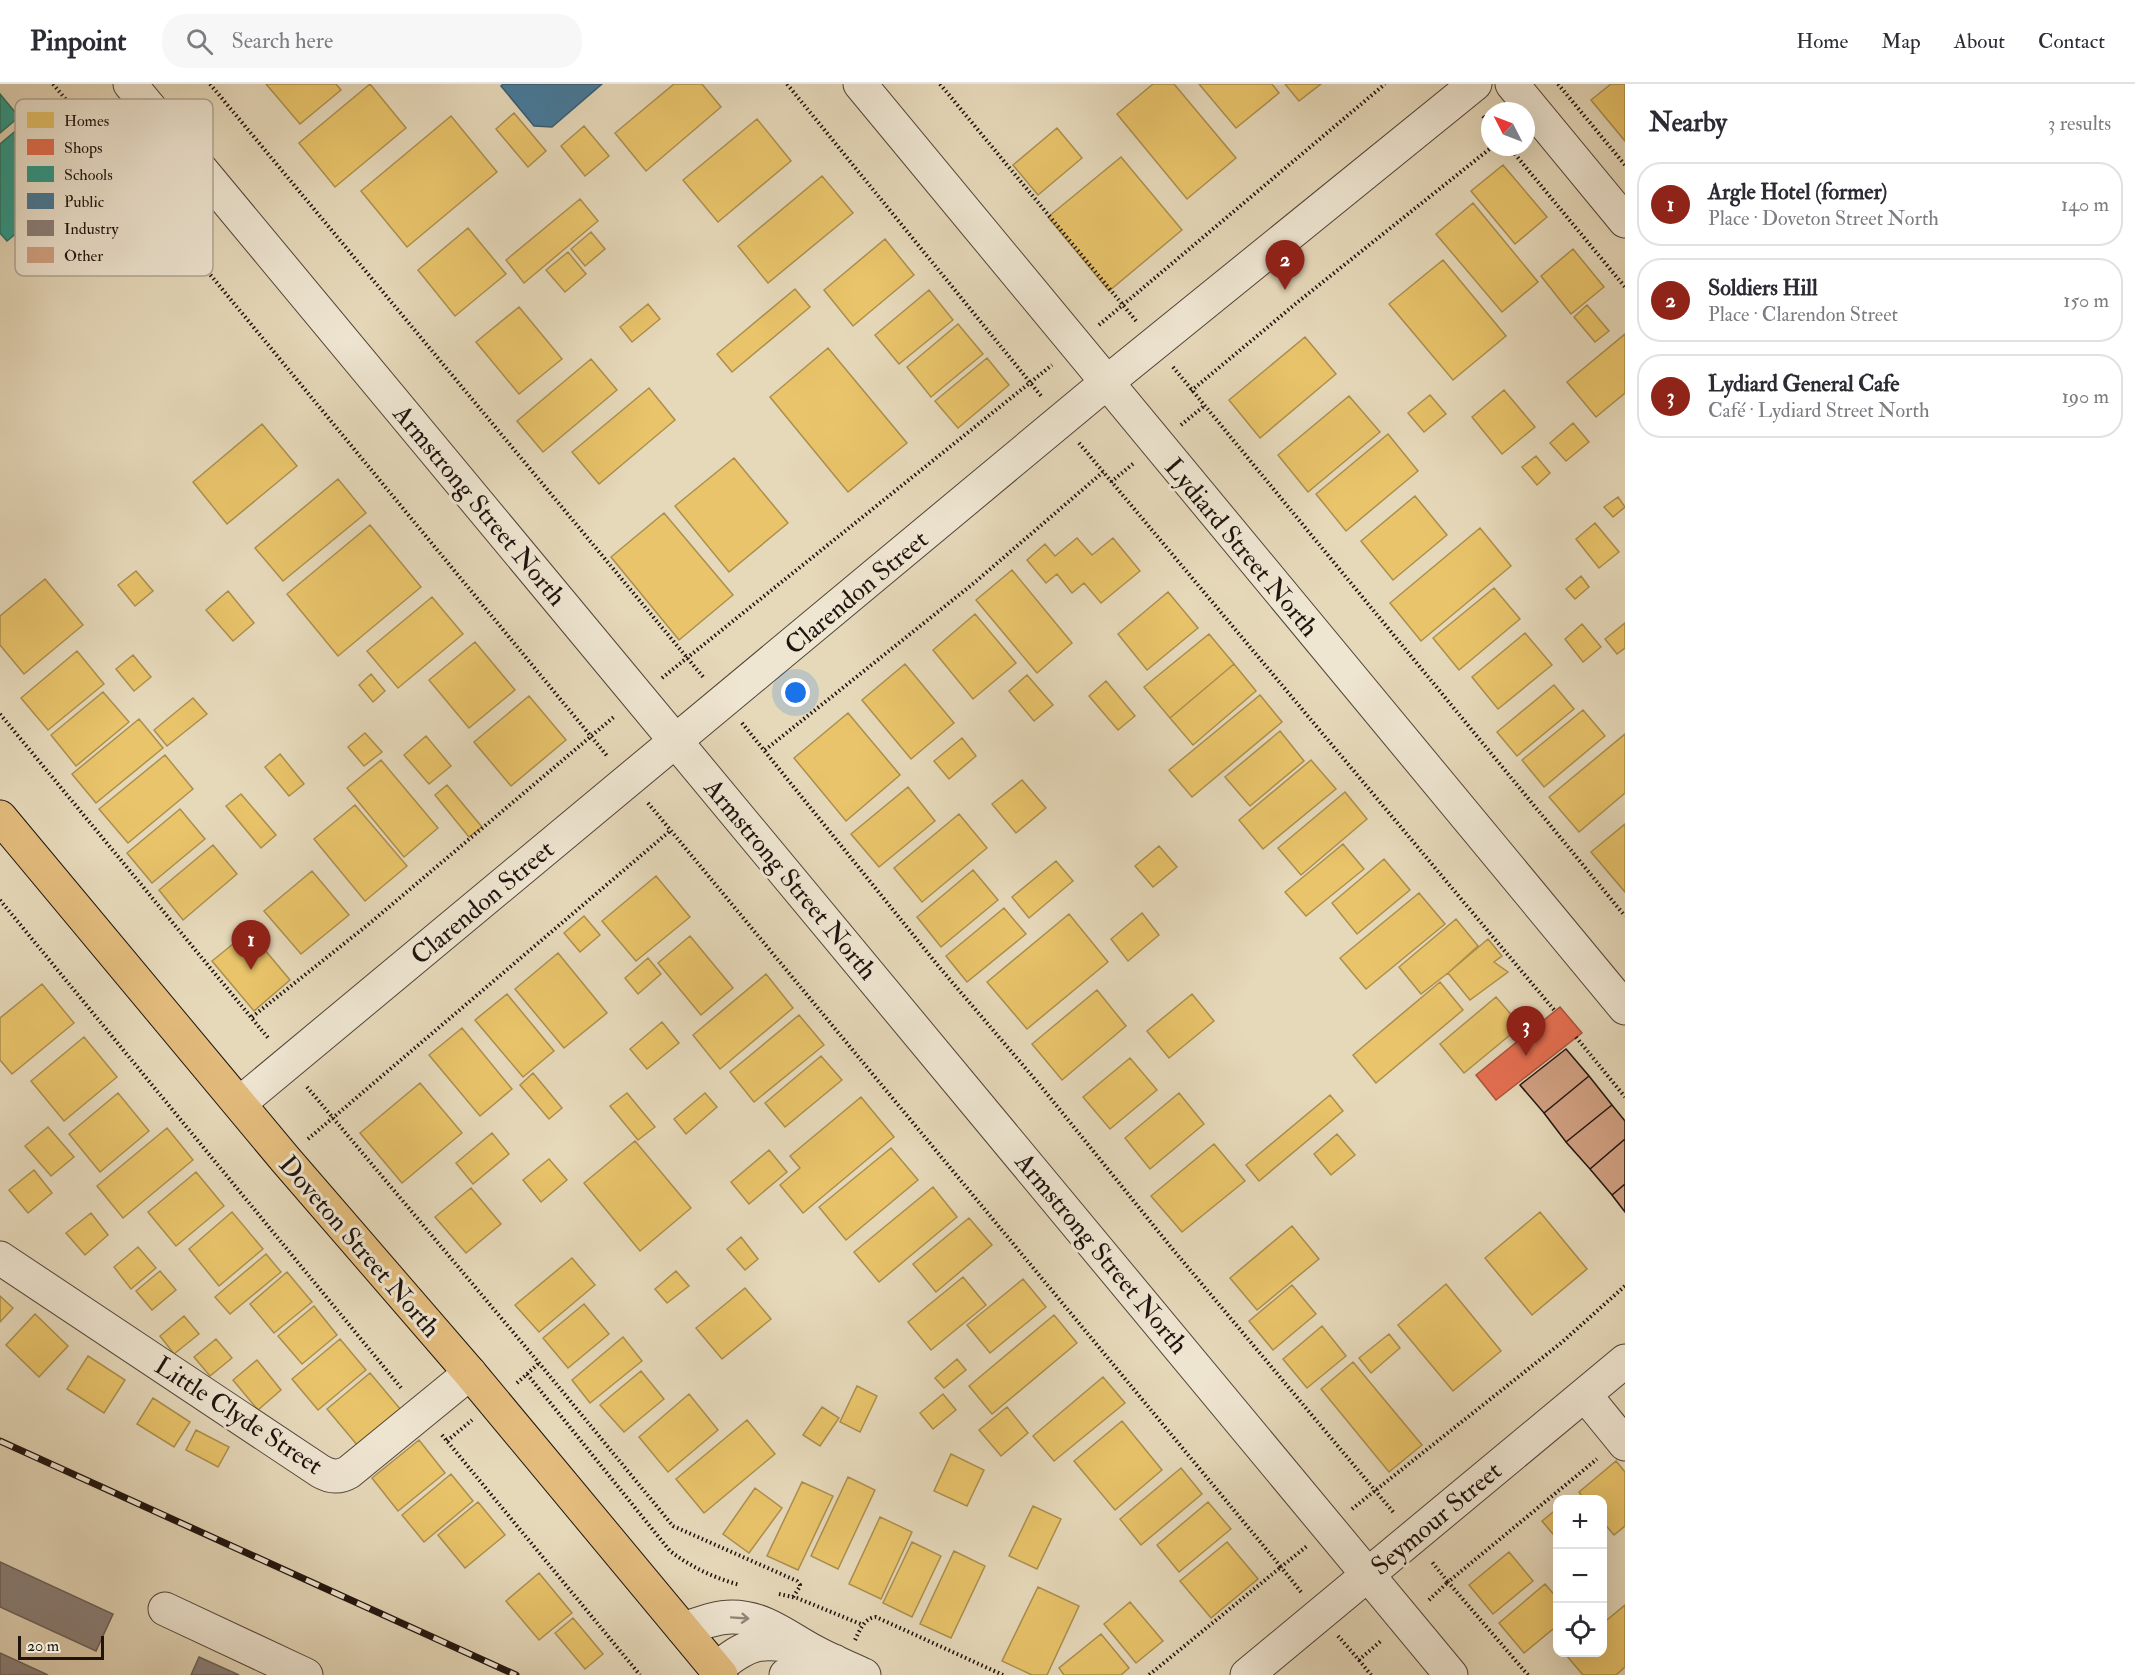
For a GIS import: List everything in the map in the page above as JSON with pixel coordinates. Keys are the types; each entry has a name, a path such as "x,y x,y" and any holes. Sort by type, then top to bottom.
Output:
{"main road":[{"name":"Doveton Street North","path":"0,817 285,1159 470,1373 719,1672"}],"street":[{"name":"Armstrong Street North","path":"130,84 142,99"},
{"name":"Lydiard Street North","path":"860,84 1625,1008"},
{"name":"Clarendon Street","path":"240,1103 1106,383 1475,84"},
{"path":"1512,84 1625,220"},
{"name":"Armstrong Street North","path":"213,184 1451,1675"},
{"name":"Little Clyde Street","path":"0,1258 324,1473 337,1477 349,1472 470,1373"},
{"name":"Seymour Street","path":"1247,1675 1625,1361"},
{"path":"1585,1395 1623,1442"},
{"path":"165,1610 306,1675"},
{"path":"683,1629 717,1619 749,1618 772,1627 824,1657 864,1675"},
{"path":"719,1672 749,1646 767,1644 787,1646 824,1657"},
{"path":"786,1675 824,1657"}],"path":[{"path":"53,84 65,99"},
{"path":"210,84 687,658 1030,383 786,84"},
{"path":"940,84 1123,305 1385,84"},
{"path":"1558,84 1625,165"},
{"path":"1562,89 1568,84"},
{"path":"1481,156 1299,301 1191,391 1625,916"},
{"path":"1516,156 1625,287"},
{"path":"211,276 591,736 370,923 252,1017"},
{"path":"1555,1011 1103,472 974,583 765,750 940,968 1047,1093 1170,1246 1376,1489 1561,1343 1625,1286"},
{"path":"0,714 252,1017 287,1064 540,1363 673,1526 797,1581 800,1584 793,1597"},
{"path":"285,1159 671,830 1281,1567 1149,1675"},
{"path":"0,900 422,1414"},
{"path":"1576,1037 1625,1097"},
{"path":"515,1385 540,1363"},
{"path":"527,1374 659,1539 679,1558"},
{"path":"474,1419 447,1441 640,1675"},
{"path":"1528,1675 1448,1582 1623,1442"},
{"path":"862,1625 869,1618 876,1617 1003,1675"},
{"path":"1359,1660 1371,1675"}],"building: Homes":[{"path":"266,84 336,84 341,90 300,124"},
{"path":"370,84 406,128 335,187 299,143"},
{"path":"674,84 702,84 721,107 646,171 615,133"},
{"path":"1153,84 1174,84 1236,158 1187,199 1117,114"},
{"path":"1199,84 1272,84 1279,93 1236,128"},
{"path":"1285,84 1321,84 1299,101"},
{"path":"1611,84 1625,84 1625,141 1591,100"},
{"path":"514,113 546,151 528,167 496,129"},
{"path":"451,116 497,172 407,247 361,191"},
{"path":"757,119 791,161 718,222 683,180"},
{"path":"584,126 609,156 585,176 561,146"},
{"path":"1057,128 1082,158 1038,195 1013,165"},
{"path":"1121,157 1182,230 1109,291 1048,217"},
{"path":"1503,165 1547,217 1515,244 1471,191"},
{"path":"822,176 853,213 768,283 738,246"},
{"path":"580,199 598,221 524,283 506,260"},
{"path":"1473,203 1538,282 1502,312 1436,234"},
{"path":"468,228 506,274 455,316 418,270"},
{"path":"591,232 605,249 585,266 571,249"},
{"path":"885,239 914,275 853,326 824,290"},
{"path":"1573,249 1604,287 1571,314 1541,276"},
{"path":"568,252 586,274 565,292 546,270"},
{"path":"1443,260 1506,336 1453,380 1389,304"},
{"path":"795,289 810,307 732,372 717,354"},
{"path":"929,290 953,320 899,364 875,335"},
{"path":"648,304 660,319 632,342 620,327"},
{"path":"1587,305 1609,331 1595,342 1574,317"},
{"path":"519,307 562,359 519,394 476,342"},
{"path":"958,324 983,354 931,397 907,367"},
{"path":"1625,334 1625,393 1596,417 1567,382"},
{"path":"1305,337 1336,374 1260,438 1229,400"},
{"path":"828,348 907,443 848,492 770,397"},
{"path":"987,358 1009,385 958,428 935,401"},
{"path":"591,359 617,390 543,452 517,421"},
{"path":"649,388 675,420 599,484 572,452"},
{"path":"1504,390 1535,427 1502,454 1472,417"},
{"path":"1430,395 1446,414 1424,432 1408,413"},
{"path":"1349,396 1380,432 1308,492 1278,455"},
{"path":"1573,423 1589,442 1566,461 1550,443"},
{"path":"262,424 297,466 227,524 193,482"},
{"path":"1388,434 1418,471 1346,531 1316,494"},
{"path":"1536,456 1550,473 1537,485 1522,467"},
{"path":"734,458 788,523 729,572 675,506"},
{"path":"338,479 366,513 283,581 255,548"},
{"path":"1415,496 1447,535 1393,580 1361,541"},
{"path":"1618,497 1625,507 1613,517 1604,507"},
{"path":"664,513 733,595 679,640 611,557"},
{"path":"1595,523 1619,552 1599,568 1576,539"},
{"path":"370,525 421,587 338,656 287,594"},
{"path":"1480,528 1511,566 1421,641 1390,603"},
{"path":"1077,538 1092,555 1113,538 1140,571 1101,603 1084,583 1072,593 1057,574 1046,583 1027,560 1045,544 1055,556"},
{"path":"1012,570 1072,643 1037,673 976,600"},
{"path":"136,571 153,591 135,606 118,585"},
{"path":"1581,576 1589,587 1575,599 1566,589"},
{"path":"45,579 83,625 24,674 0,645 0,616"},
{"path":"1494,588 1520,619 1459,670 1433,638"},
{"path":"228,591 254,623 233,641 206,610"},
{"path":"1168,592 1198,628 1147,670 1118,634"},
{"path":"432,597 463,634 398,688 367,651"},
{"path":"975,614 1016,663 973,699 933,650"},
{"path":"1625,623 1625,648 1617,654 1605,639"},
{"path":"1582,624 1601,647 1583,662 1565,639"},
{"path":"1525,633 1552,665 1498,709 1472,677"},
{"path":"1209,634 1234,664 1170,718 1144,687"},
{"path":"475,642 515,690 469,728 429,680"},
{"path":"77,651 104,684 48,730 21,698"},
{"path":"133,655 151,677 134,691 116,669"},
{"path":"905,664 954,723 911,759 862,700"},
{"path":"1234,664 1256,691 1193,745 1170,718"},
{"path":"371,674 385,691 373,702 359,685"},
{"path":"1027,675 1053,705 1034,721 1009,691"},
{"path":"1106,681 1135,716 1118,730 1089,696"},
{"path":"1554,685 1574,709 1517,756 1497,732"},
{"path":"103,692 129,722 76,766 51,735"},
{"path":"1260,695 1282,722 1192,797 1169,770"},
{"path":"529,696 566,740 511,786 474,742"},
{"path":"193,698 207,714 167,746 154,730"},
{"path":"1583,710 1605,736 1544,787 1522,760"},
{"path":"848,713 900,775 846,821 794,758"},
{"path":"139,719 163,748 96,803 72,774"},
{"path":"1280,731 1304,761 1250,806 1225,777"},
{"path":"365,733 382,752 364,766 348,747"},
{"path":"1625,734 1625,793 1579,832 1549,797"},
{"path":"426,736 451,766 429,784 404,755"},
{"path":"962,738 976,756 949,779 934,761"},
{"path":"280,754 304,784 289,796 265,767"},
{"path":"165,755 193,789 128,843 99,809"},
{"path":"381,760 438,828 404,857 347,788"},
{"path":"1311,760 1336,789 1263,849 1239,820"},
{"path":"1022,780 1046,808 1016,833 992,804"},
{"path":"447,785 482,827 469,837 435,795"},
{"path":"908,787 935,821 879,867 851,834"},
{"path":"1345,792 1367,819 1301,875 1278,848"},
{"path":"241,794 276,835 261,848 226,806"},
{"path":"355,805 407,866 365,901 314,839"},
{"path":"180,809 205,839 152,883 127,853"},
{"path":"959,814 987,848 922,902 894,868"},
{"path":"1625,824 1625,892 1591,852"},
{"path":"1343,844 1364,869 1306,916 1285,892"},
{"path":"213,845 237,874 183,920 159,890"},
{"path":"1159,846 1177,867 1153,887 1135,866"},
{"path":"1384,859 1410,890 1357,934 1332,903"},
{"path":"1056,861 1073,881 1029,918 1012,897"},
{"path":"973,870 998,900 941,947 917,917"},
{"path":"312,871 349,915 301,954 264,911"},
{"path":"656,876 690,917 636,961 602,921"},
{"path":"1419,893 1445,924 1366,989 1340,958"},
{"path":"1004,908 1026,934 967,982 946,956"},
{"path":"1142,913 1159,935 1128,961 1111,939"},
{"path":"1069,914 1108,962 1027,1029 987,982"},
{"path":"584,916 600,935 580,952 564,933"},
{"path":"1456,919 1478,946 1421,994 1399,967"},
{"path":"249,931 290,980 254,1011 212,961"},
{"path":"690,936 733,988 701,1015 658,963"},
{"path":"1488,939 1502,956 1494,962 1508,972 1470,1000 1448,973"},
{"path":"558,953 607,1013 564,1048 515,989"},
{"path":"648,958 661,974 638,994 625,978"},
{"path":"766,974 793,1008 720,1069 693,1035"},
{"path":"1440,982 1463,1010 1376,1083 1353,1055"},
{"path":"42,984 74,1023 12,1074 0,1060 0,1018"},
{"path":"1097,990 1126,1026 1062,1080 1032,1044"},
{"path":"507,994 554,1051 523,1077 475,1020"},
{"path":"1192,994 1214,1021 1169,1058 1147,1031"},
{"path":"1496,997 1521,1026 1464,1073 1440,1044"},
{"path":"799,1015 824,1045 754,1102 730,1072"},
{"path":"662,1022 679,1043 647,1069 630,1049"},
{"path":"462,1028 512,1089 480,1116 429,1055"},
{"path":"84,1037 117,1077 64,1121 31,1081"},
{"path":"821,1056 842,1080 785,1127 765,1103"},
{"path":"1130,1058 1157,1090 1110,1129 1083,1097"},
{"path":"533,1073 562,1108 549,1119 520,1085"},
{"path":"420,1083 462,1133 402,1183 360,1133"},
{"path":"118,1093 149,1131 100,1172 69,1134"},
{"path":"627,1093 655,1127 638,1140 610,1106"},
{"path":"705,1093 717,1107 686,1134 674,1119"},
{"path":"1179,1093 1204,1124 1150,1169 1125,1138"},
{"path":"1330,1095 1343,1111 1259,1181 1246,1165"},
{"path":"861,1097 894,1137 803,1213 780,1185 800,1168 790,1156"},
{"path":"48,1127 74,1157 51,1176 25,1146"},
{"path":"167,1128 193,1160 123,1218 97,1186"},
{"path":"492,1133 509,1154 473,1184 456,1163"},
{"path":"1337,1134 1355,1155 1331,1175 1314,1154"},
{"path":"635,1141 691,1208 640,1251 584,1183"},
{"path":"1214,1144 1245,1181 1182,1232 1151,1196"},
{"path":"891,1148 918,1180 846,1240 819,1207"},
{"path":"769,1150 787,1172 749,1204 731,1182"},
{"path":"549,1159 567,1180 541,1202 523,1180"},
{"path":"34,1170 52,1193 28,1213 9,1190"},
{"path":"196,1172 224,1206 176,1246 148,1212"},
{"path":"933,1187 957,1217 879,1282 854,1252"},
{"path":"471,1188 501,1224 466,1253 435,1217"},
{"path":"232,1212 263,1249 219,1286 189,1249"},
{"path":"1540,1212 1587,1269 1532,1315 1485,1258"},
{"path":"91,1213 108,1235 85,1255 66,1233"},
{"path":"969,1218 992,1245 936,1292 913,1264"},
{"path":"1292,1226 1319,1259 1257,1310 1230,1278"},
{"path":"741,1237 758,1259 745,1270 727,1249"},
{"path":"138,1247 156,1268 131,1289 114,1267"},
{"path":"266,1254 281,1272 230,1314 215,1297"},
{"path":"572,1258 595,1285 539,1332 515,1305"},
{"path":"160,1271 176,1290 152,1310 136,1291"},
{"path":"676,1271 689,1286 667,1303 655,1289"},
{"path":"287,1272 312,1302 274,1333 250,1304"},
{"path":"963,1277 986,1305 931,1350 908,1322"},
{"path":"1023,1279 1046,1307 990,1353 967,1325"},
{"path":"1446,1284 1501,1351 1453,1391 1398,1325"},
{"path":"1292,1285 1316,1314 1273,1350 1249,1321"},
{"path":"745,1288 771,1319 722,1359 696,1328"},
{"path":"0,1296 13,1308 0,1322"},
{"path":"584,1304 609,1334 568,1368 543,1338"},
{"path":"314,1306 337,1335 302,1364 278,1336"},
{"path":"35,1314 68,1346 39,1377 6,1345"},
{"path":"1054,1315 1077,1343 992,1414 969,1386"},
{"path":"184,1316 199,1334 174,1354 160,1336"},
{"path":"1322,1326 1346,1356 1307,1388 1283,1359"},
{"path":"1389,1334 1400,1348 1371,1373 1359,1358"},
{"path":"623,1337 642,1361 590,1403 572,1380"},
{"path":"216,1339 232,1358 210,1376 194,1357"},
{"path":"340,1339 366,1370 318,1410 292,1379"},
{"path":"88,1356 125,1380 104,1413 67,1389"},
{"path":"957,1359 966,1370 944,1388 935,1378"},
{"path":"257,1360 281,1390 258,1410 233,1380"},
{"path":"1353,1362 1422,1445 1389,1472 1321,1389"},
{"path":"641,1371 664,1399 624,1432 600,1405"},
{"path":"370,1373 401,1410 358,1446 327,1409"},
{"path":"1103,1377 1125,1403 1054,1461 1033,1436"},
{"path":"857,1386 877,1396 860,1432 840,1422"},
{"path":"689,1394 718,1430 668,1472 639,1437"},
{"path":"943,1394 956,1410 933,1429 920,1413"},
{"path":"153,1398 190,1422 174,1447 137,1424"},
{"path":"822,1407 839,1418 820,1446 803,1435"},
{"path":"1007,1407 1028,1433 1001,1456 979,1430"},
{"path":"747,1420 775,1454 704,1513 676,1479"},
{"path":"1122,1421 1162,1470 1115,1510 1074,1461"},
{"path":"196,1430 229,1447 218,1467 186,1450"},
{"path":"419,1440 445,1473 398,1511 372,1478"},
{"path":"951,1454 984,1470 967,1506 934,1491"},
{"path":"1616,1461 1625,1472 1625,1526 1614,1535 1607,1527 1607,1495 1581,1495 1579,1492"},
{"path":"1181,1468 1202,1494 1141,1545 1120,1519"},
{"path":"451,1474 473,1501 424,1542 402,1515"},
{"path":"848,1477 875,1490 838,1569 811,1556"},
{"path":"802,1482 833,1496 798,1570 767,1556"},
{"path":"755,1488 782,1508 749,1553 723,1534"},
{"path":"478,1502 505,1535 465,1568 438,1535"},
{"path":"1208,1502 1231,1529 1179,1572 1157,1545"},
{"path":"1033,1506 1061,1519 1037,1569 1009,1556"},
{"path":"1553,1512 1553,1534 1542,1521"},
{"path":"880,1517 912,1532 881,1599 849,1584"},
{"path":"912,1542 941,1556 912,1617 883,1603"},
{"path":"1227,1542 1258,1579 1211,1618 1180,1581"},
{"path":"954,1551 985,1566 951,1638 920,1624"},
{"path":"1509,1552 1533,1581 1493,1614 1469,1585"},
{"path":"539,1573 572,1613 539,1640 506,1601"},
{"path":"1545,1584 1553,1593 1553,1629 1524,1653 1499,1623"},
{"path":"1038,1587 1079,1606 1047,1675 1032,1675 1002,1661"},
{"path":"1130,1602 1163,1641 1136,1663 1104,1624"},
{"path":"1625,1605 1625,1667 1616,1675 1583,1675 1568,1657 1607,1657 1607,1620"},
{"path":"573,1618 603,1654 585,1669 555,1633"},
{"path":"1101,1634 1129,1668 1121,1675 1064,1675 1059,1668"}],"building: Shops":[{"path":"1560,1007 1582,1033 1496,1100 1476,1075"}],"building: Schools":[{"path":"0,94 15,112 15,120 0,133"},
{"path":"15,131 15,234 7,241 0,233 0,144"}],"building: Public":[{"path":"503,84 602,84 552,127 534,126 501,86"}],"building: Industry":[{"path":"0,1562 113,1614 96,1651 0,1607"},
{"path":"0,1653 48,1675 0,1675"},
{"path":"199,1657 239,1675 191,1675"}],"building: Other":[{"path":"1566,1049 1589,1076 1544,1113 1520,1085"},
{"path":"1589,1076 1612,1105 1566,1142 1544,1113"},
{"path":"1612,1105 1625,1121 1625,1139 1590,1169 1566,1142"},
{"path":"1625,1139 1625,1184 1612,1195 1590,1169"},
{"path":"1625,1184 1625,1212 1612,1195"}],"railway":[{"path":"0,1441 516,1675"}],"place":[{"name":"Soldiers Hill","path":"1285,290"},
{"name":"Argle Hotel (former)","path":"251,970"},
{"name":"Lydiard General Cafe","path":"1526,1056"}]}
